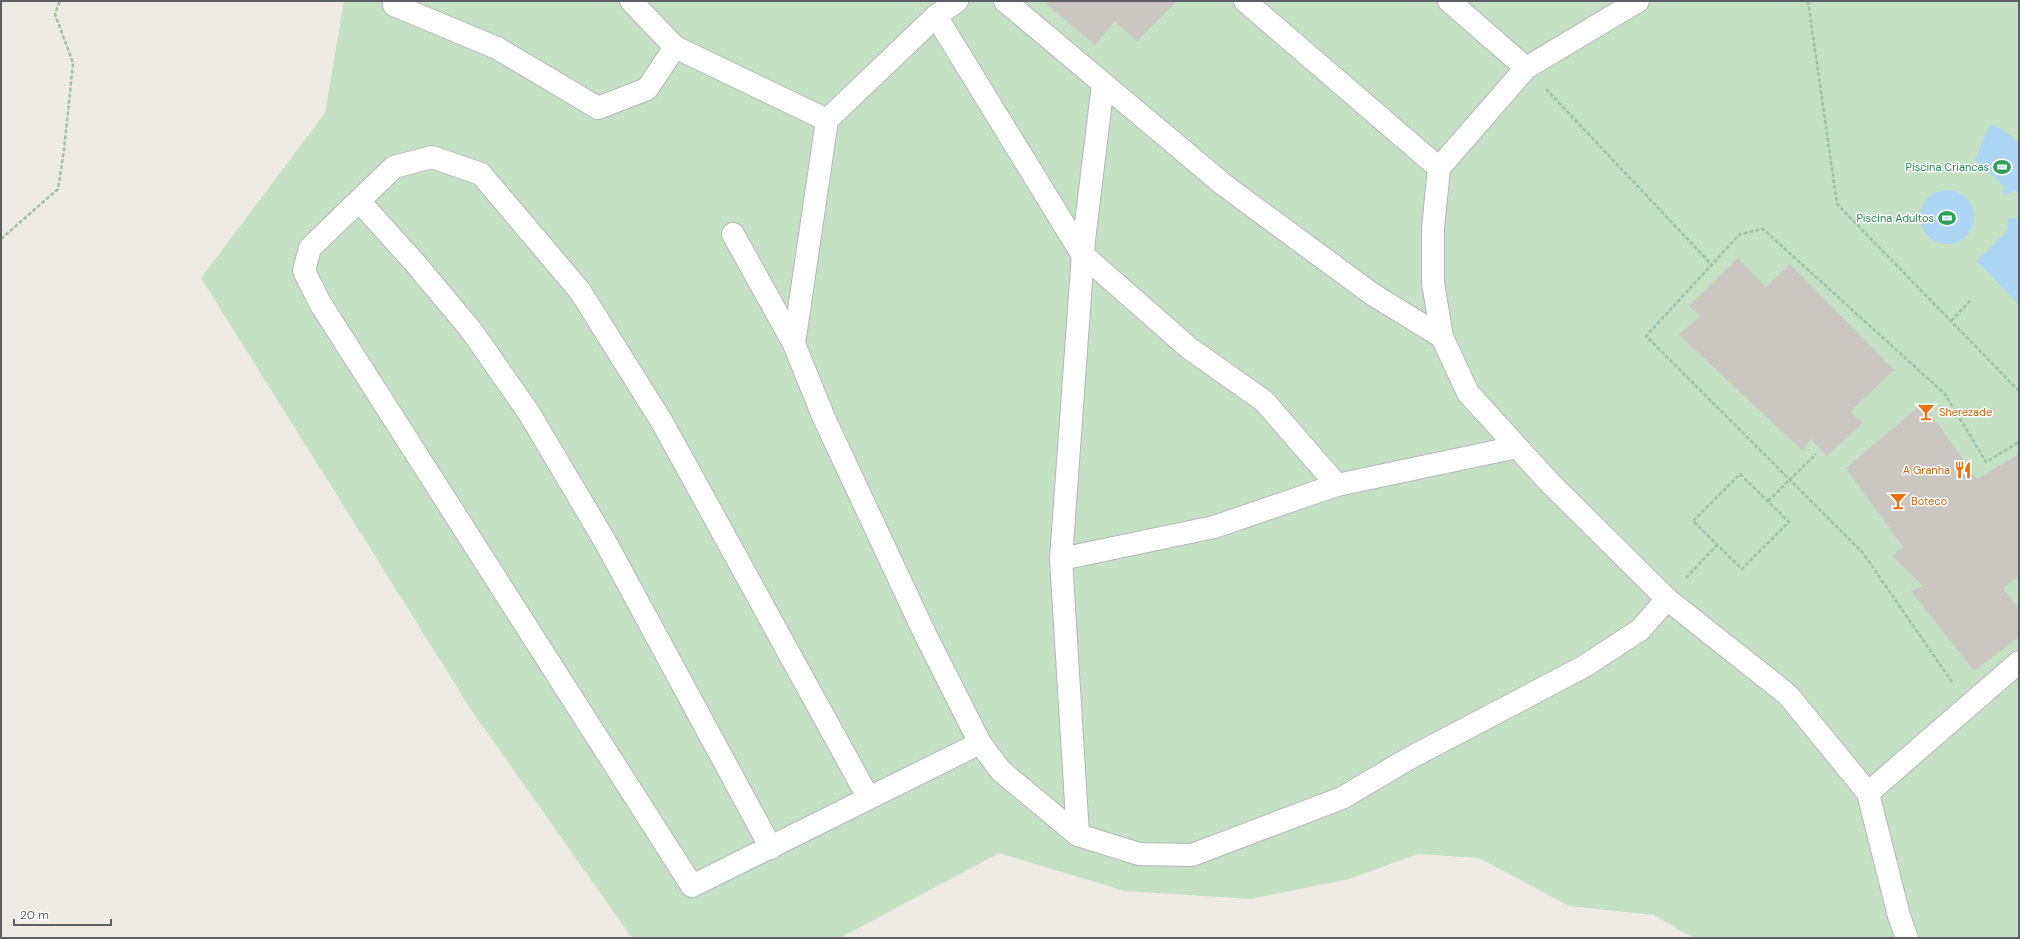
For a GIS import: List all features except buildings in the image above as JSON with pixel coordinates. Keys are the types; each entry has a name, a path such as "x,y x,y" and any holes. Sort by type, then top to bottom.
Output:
{"lane":[{"path":"395,1 394,5 497,48 598,108 647,89 675,47"},
{"path":"631,1 675,47 827,120"},
{"path":"794,344 827,120 936,16 957,1"},
{"path":"1005,1 1230,190 1372,294 1442,337"},
{"path":"1245,1 1439,168"},
{"path":"1449,1 1526,68"},
{"path":"1638,1 1526,68 1439,168 1433,228 1433,283 1442,337 1468,393 1517,447 1667,599 1788,695 1868,793 1899,916 1907,938"},
{"path":"936,16 1082,254 1189,348 1264,401 1337,485"},
{"path":"1078,835 1061,559 1082,254 1103,84"},
{"path":"868,797 662,422 580,291 481,174 432,157 394,167 360,202 310,248 304,271 328,316 692,886 771,848 868,797 980,743"},
{"path":"360,202 415,263 471,330 529,413 606,543 771,848"},
{"path":"733,234 794,344 824,418 844,461 931,647 980,743 1001,771 1078,835 1139,854 1192,855 1288,820 1342,798 1408,759 1583,667 1640,630 1667,599"},
{"path":"1061,559 1214,527 1337,485 1517,447"},
{"path":"1868,793 2019,662"}],"path":[{"path":"1,240 58,189 64,150 73,63 55,14 60,1"},
{"path":"1808,1 1837,204 2019,391"},
{"path":"1526,68 1712,265"},
{"path":"1969,706 1863,553 1646,336 1740,234 1763,229 1945,394 1986,462 2019,442"},
{"path":"1951,321 1971,300"},
{"path":"1768,501 1816,454"},
{"path":"1740,474 1789,522 1742,569 1718,545 1693,521 1740,474"},
{"path":"1667,599 1718,545"}],"green space":[{"path":"344,1 2019,1 2019,938 1693,938 1654,915 1569,906 1479,858 1418,854 1349,879 1250,899 1125,891 999,853 840,938 632,938 472,711 201,278 325,113"}],"water":[{"name":"Piscina Criancas","path":"1990,124 2002,129 2019,143 2019,190 2003,195 2004,186 1975,160"},
{"name":"Piscina Adultos","path":"1947,190 1957,192 1966,198 1972,207 1974,217 1972,227 1966,236 1957,242 1947,244 1937,242 1928,236 1922,227 1920,217 1922,207 1928,198 1937,192"},
{"path":"2008,218 2019,218 2019,305 1977,261 2008,230"}],"place":[{"name":"Piscina Criancas","path":"2002,167"},
{"name":"Piscina Adultos","path":"1947,218"},
{"name":"Sherezade","path":"1926,412"},
{"name":"A Granha","path":"1963,470"},
{"name":"Boteco","path":"1898,501"}]}
